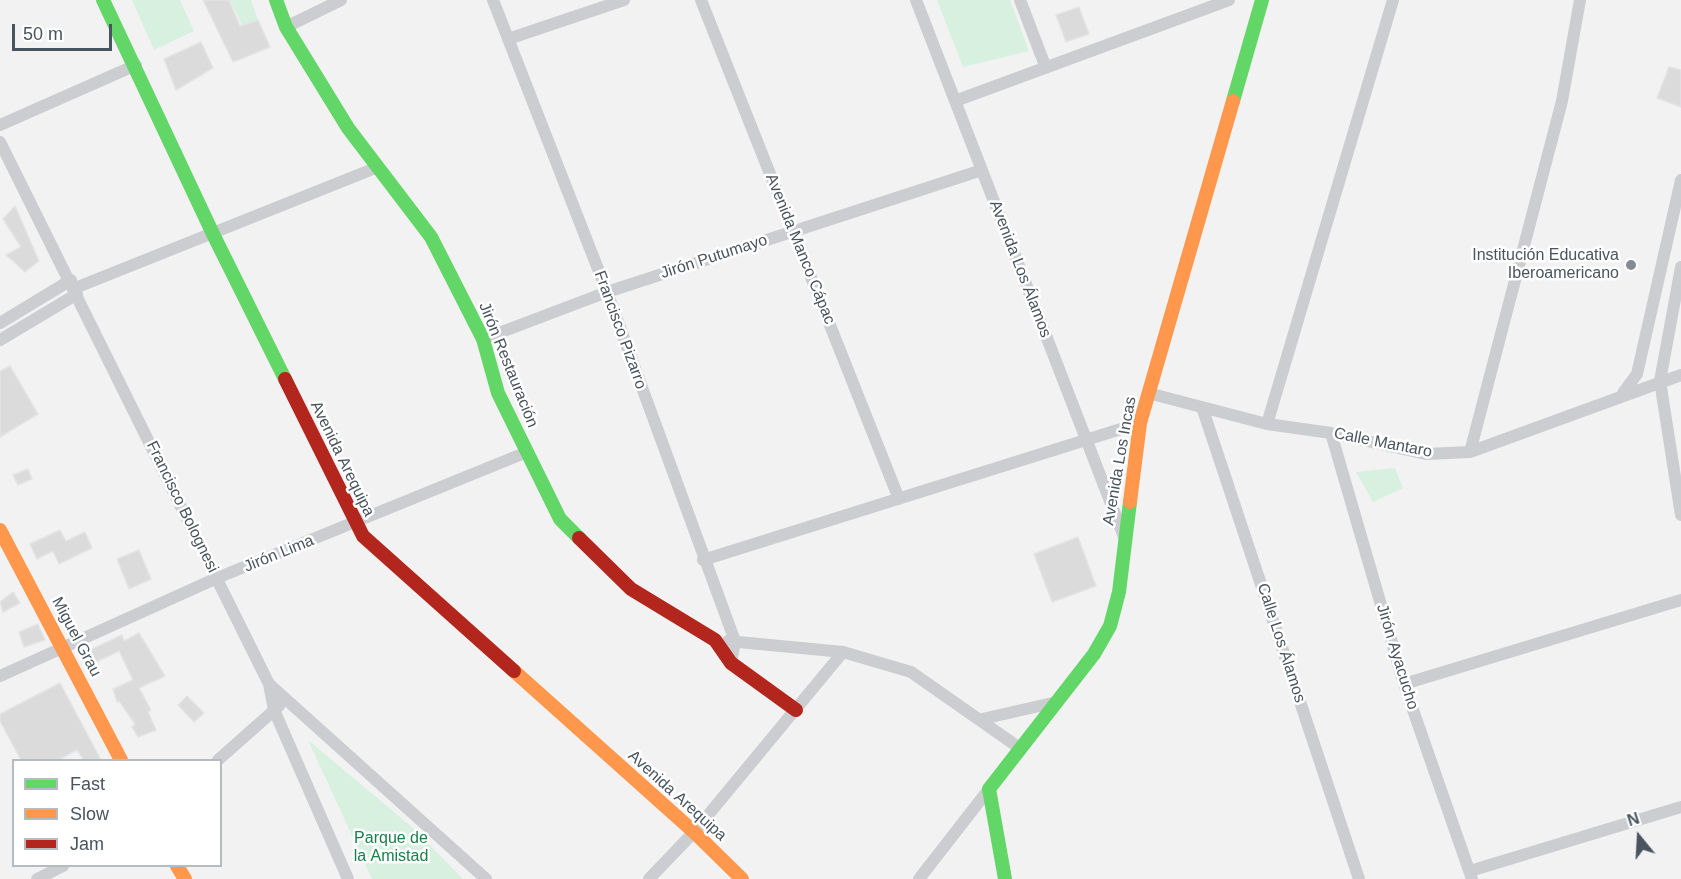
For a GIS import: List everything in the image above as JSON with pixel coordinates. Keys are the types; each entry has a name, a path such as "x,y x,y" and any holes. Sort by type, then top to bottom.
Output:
{"street":[{"name":"Avenida Arequipa","path":"103,0 136,65 213,234 355,524 363,536 694,832 742,879"},
{"name":"Jirón Restauración","path":"276,0 286,27 348,128 431,237 483,339 498,393 560,519 631,589 715,640 731,663 796,710"},
{"path":"286,27 341,0"},
{"name":"Francisco Pizarro","path":"493,0 607,292 703,560 735,641"},
{"path":"508,39 624,0"},
{"name":"Avenida Manco Cápac","path":"700,0 899,499"},
{"name":"Avenida Los Álamos","path":"916,0 1124,537"},
{"path":"1020,0 1046,68"},
{"path":"955,101 1229,0"},
{"name":"Avenida Los Incas","path":"919,879 1094,654 1110,626 1119,592 1124,537 1140,423 1262,0"},
{"path":"1267,424 1393,0"},
{"path":"1470,452 1562,101 1580,0"},
{"path":"0,125 136,65"},
{"name":"Francisco Bolognesi","path":"0,142 74,287 269,684 274,711 348,879"},
{"path":"0,323 74,287 378,168"},
{"name":"Jirón Putumayo","path":"483,339 607,292 982,170"},
{"path":"1586,411 1626,392 1637,374 1681,180"},
{"path":"1681,267 1680,283 1660,381 1681,515"},
{"path":"0,340 74,287"},
{"name":"Calle Mantaro","path":"1148,393 1267,424 1331,433 1426,454 1470,452 1681,375"},
{"name":"Calle Los Álamos","path":"1202,407 1359,879"},
{"path":"703,560 1140,423"},
{"name":"Jirón Ayacucho","path":"1331,433 1404,684 1471,875"},
{"name":"Jirón Lima","path":"0,676 62,646 217,578 355,524 527,452"},
{"name":"Miguel Grau","path":"0,530 120,759"},
{"path":"1404,684 1681,600"},
{"name":"Jirón Restauración","path":"715,640 843,652 911,672 982,719 1021,749"},
{"path":"731,663 735,641"},
{"path":"649,879 694,832 843,652"},
{"path":"269,684 486,879"},
{"path":"219,759 287,700"},
{"path":"982,719 1057,702"},
{"path":"989,789 1005,879"},
{"path":"1471,875 1681,807"},
{"path":"37,879 61,867"}],"green space":[{"path":"132,0 180,0 194,31 154,50"},
{"path":"230,0 251,0 258,20 242,25"},
{"path":"937,0 1010,0 1029,51 963,67"},
{"path":"1395,468 1403,488 1373,502 1356,472"},
{"name":"Parque de la Amistad","path":"308,740 413,828 463,879 372,879"}],"building":[{"path":"203,0 229,0 240,26 258,20 270,47 233,62"},
{"path":"1079,7 1089,34 1066,42 1056,15"},
{"path":"201,42 213,68 176,90 164,59"},
{"path":"1669,67 1681,70 1681,107 1657,98"},
{"path":"15,206 39,261 25,272 6,255 21,247 3,219"},
{"path":"10,366 38,414 0,437 0,371"},
{"path":"28,469 32,479 18,485 13,475"},
{"path":"60,530 66,541 85,532 92,548 59,564 53,551 37,559 30,544"},
{"path":"1078,537 1096,586 1052,602 1034,554"},
{"path":"139,550 151,579 129,589 117,559"},
{"path":"13,592 20,603 3,612 0,602"},
{"path":"38,624 45,640 24,647 19,632"},
{"path":"139,633 165,676 139,688 151,710 148,712 156,730 138,737 132,727 135,724 119,701 117,702 113,689 133,680 119,651 96,662 90,650 122,635 124,641"},
{"path":"60,683 100,759 83,759 77,750 60,759 20,759 0,721 0,714"},
{"path":"187,696 204,713 194,722 178,705"}],"traffic: fast":[{"path":"103,0 213,234 285,379"},
{"path":"276,0 286,27 348,128 431,237 483,339 498,393 560,519 579,538"},
{"path":"1233,101 1262,0"},
{"path":"1005,879 989,789 1094,654 1110,626 1119,592 1130,502"}],"traffic: slow":[{"path":"1130,502 1140,423 1233,101"},
{"path":"0,530 120,759"},
{"path":"514,671 694,832 742,879"},
{"path":"178,867 185,879"}],"traffic: jam":[{"path":"285,379 363,536 514,671"},
{"path":"579,538 631,589 715,640 731,663 796,710"}],"place":[{"name":"Institución Educativa Iberoamericano","path":"1631,265"}]}
